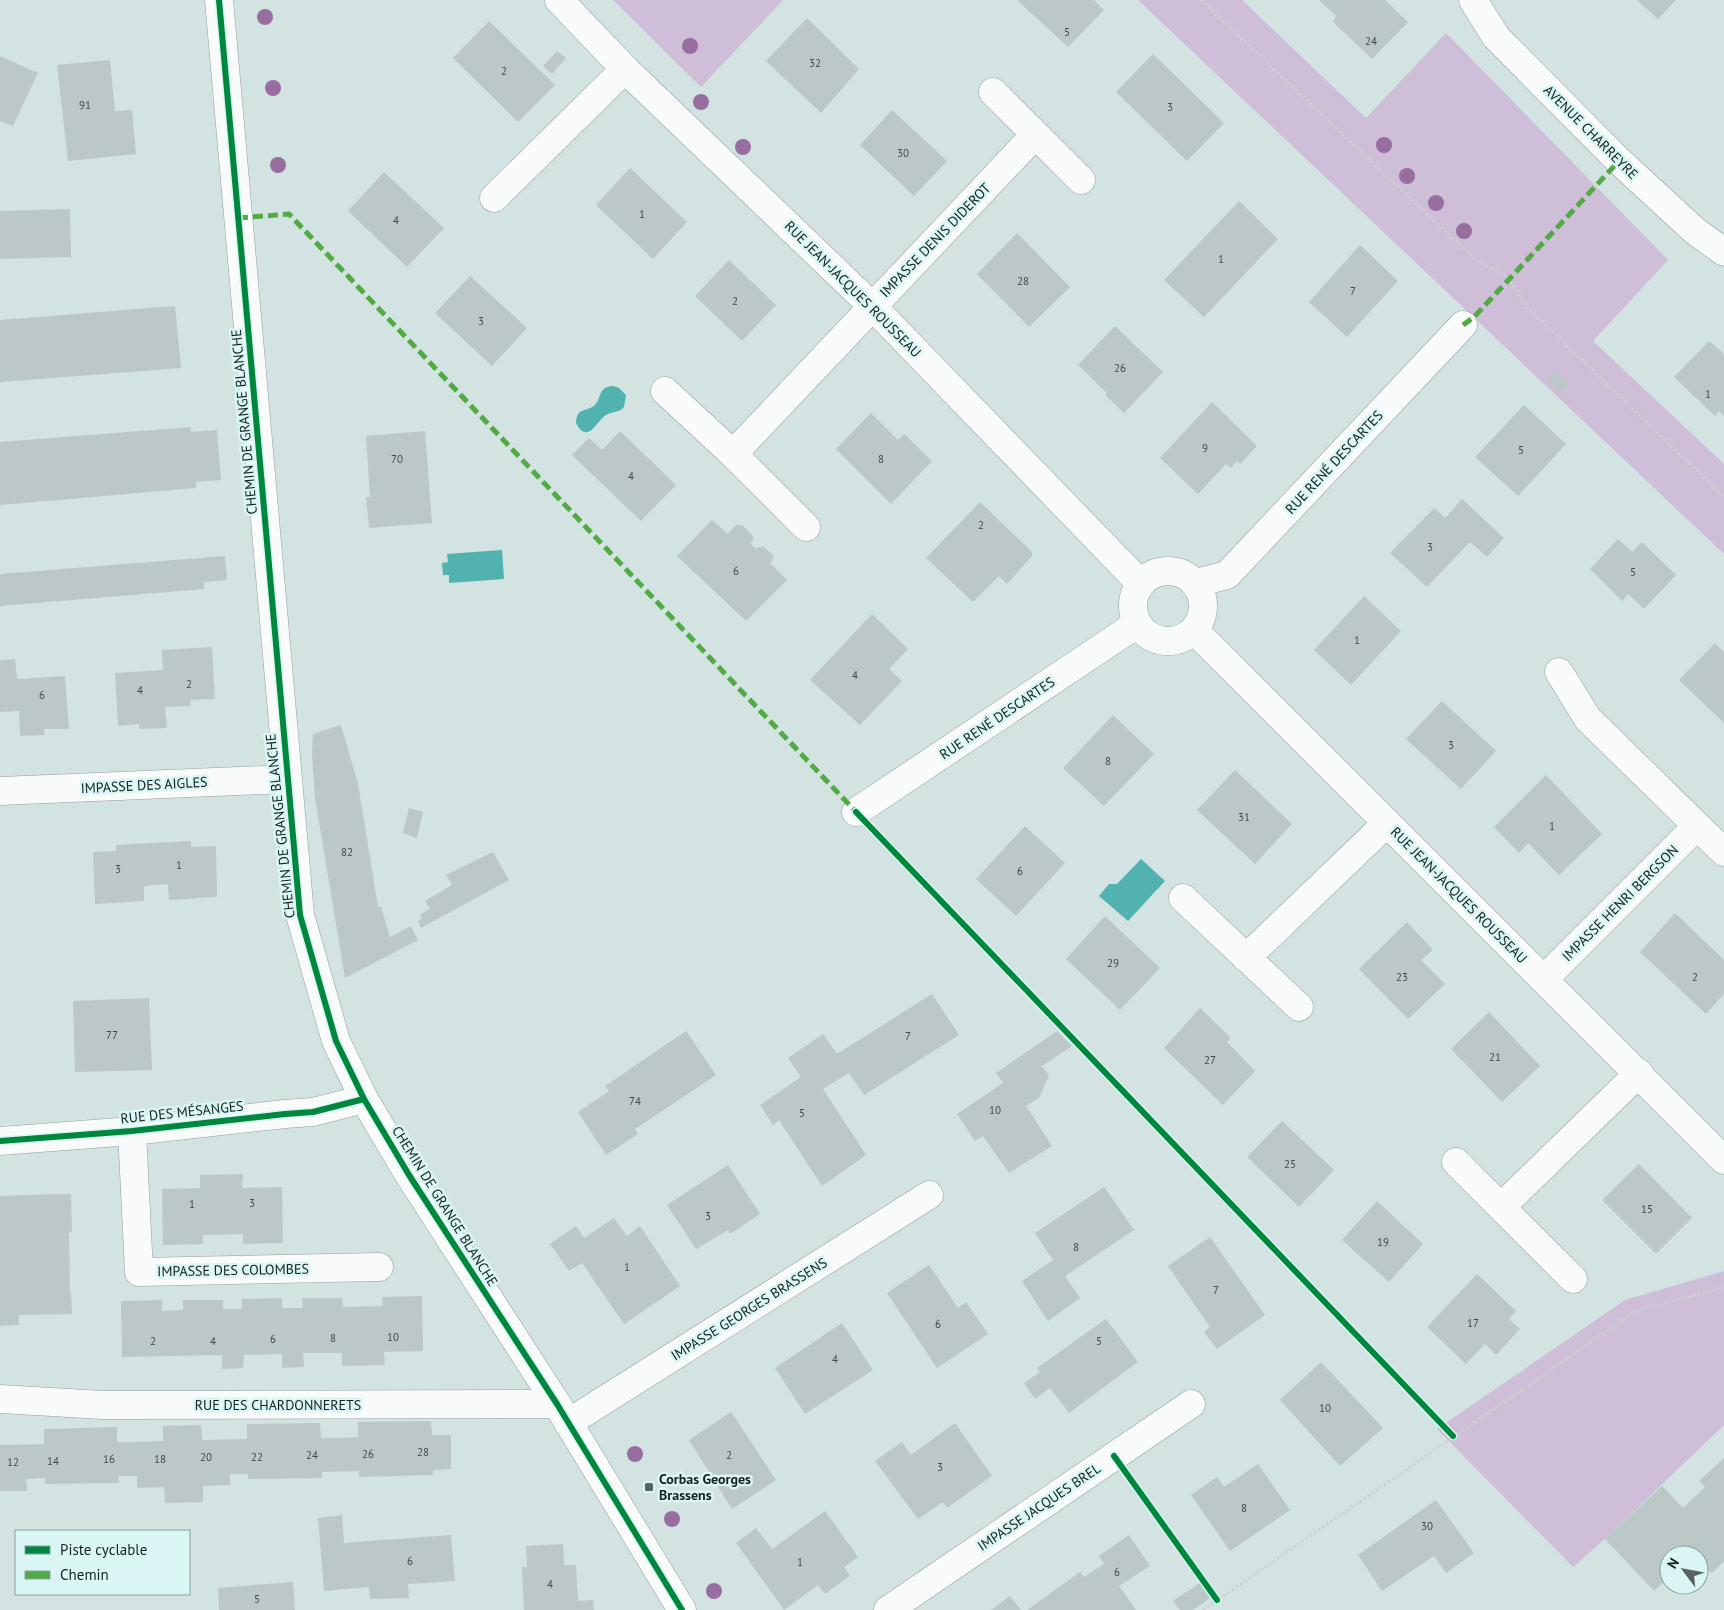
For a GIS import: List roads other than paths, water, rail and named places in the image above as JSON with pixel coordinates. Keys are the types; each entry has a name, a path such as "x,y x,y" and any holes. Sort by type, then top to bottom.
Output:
{"street":[{"name":"CHEMIN DE GRANGE BLANCHE","path":"219,0 300,915 336,1041 364,1099 562,1414 682,1610"},
{"name":"RUE JEAN-JACQUES ROUSSEAU","path":"559,0 625,69 872,306 1141,584"},
{"name":"AVENUE CHARREYRE","path":"1473,0 1496,38 1618,161 1695,231 1724,252"},
{"path":"494,198 625,69"},
{"path":"993,92 1081,180"},
{"name":"IMPASSE DENIS DIDEROT","path":"733,454 1035,135"},
{"name":"RUE RENÉ DESCARTES","path":"1196,584 1226,575 1463,324"},
{"path":"665,391 733,454 806,527"},
{"path":"1168,570 1188,576 1196,584 1201,593 1203,612 1200,622 1194,630 1185,637 1175,641 1153,638 1144,632 1138,624 1133,602 1141,584 1148,577 1168,570"},
{"name":"RUE RENÉ DESCARTES","path":"856,812 1138,624"},
{"name":"RUE JEAN-JACQUES ROUSSEAU","path":"1194,630 1724,1160"},
{"path":"1559,672 1588,719 1724,852"},
{"name":"IMPASSE DES AIGLES","path":"0,791 288,779"},
{"path":"1246,958 1387,823"},
{"name":"IMPASSE HENRI BERGSON","path":"1544,979 1697,826"},
{"path":"1183,898 1299,1007"},
{"path":"1501,1207 1639,1073"},
{"name":"RUE DES MÉSANGES","path":"0,1141 132,1131 313,1112 364,1099"},
{"name":"IMPASSE DES COLOMBES","path":"132,1131 139,1272 379,1266"},
{"path":"1456,1162 1573,1279"},
{"name":"IMPASSE GEORGES BRASSENS","path":"562,1414 929,1195"},
{"name":"RUE DES CHARDONNERETS","path":"0,1399 103,1404 562,1414"},
{"name":"IMPASSE JACQUES BREL","path":"888,1610 1191,1404"}],"water":[{"path":"613,386 619,388 626,395 624,407 606,415 592,430 584,432 576,423 578,414 595,405 603,390"},
{"path":"502,550 504,579 449,583 449,575 443,575 442,563 448,562 447,554"},
{"path":"1141,859 1165,881 1128,921 1099,896 1109,884 1117,884"}],"place":[{"name":"Corbas Georges Brassens","path":"649,1487"}]}
